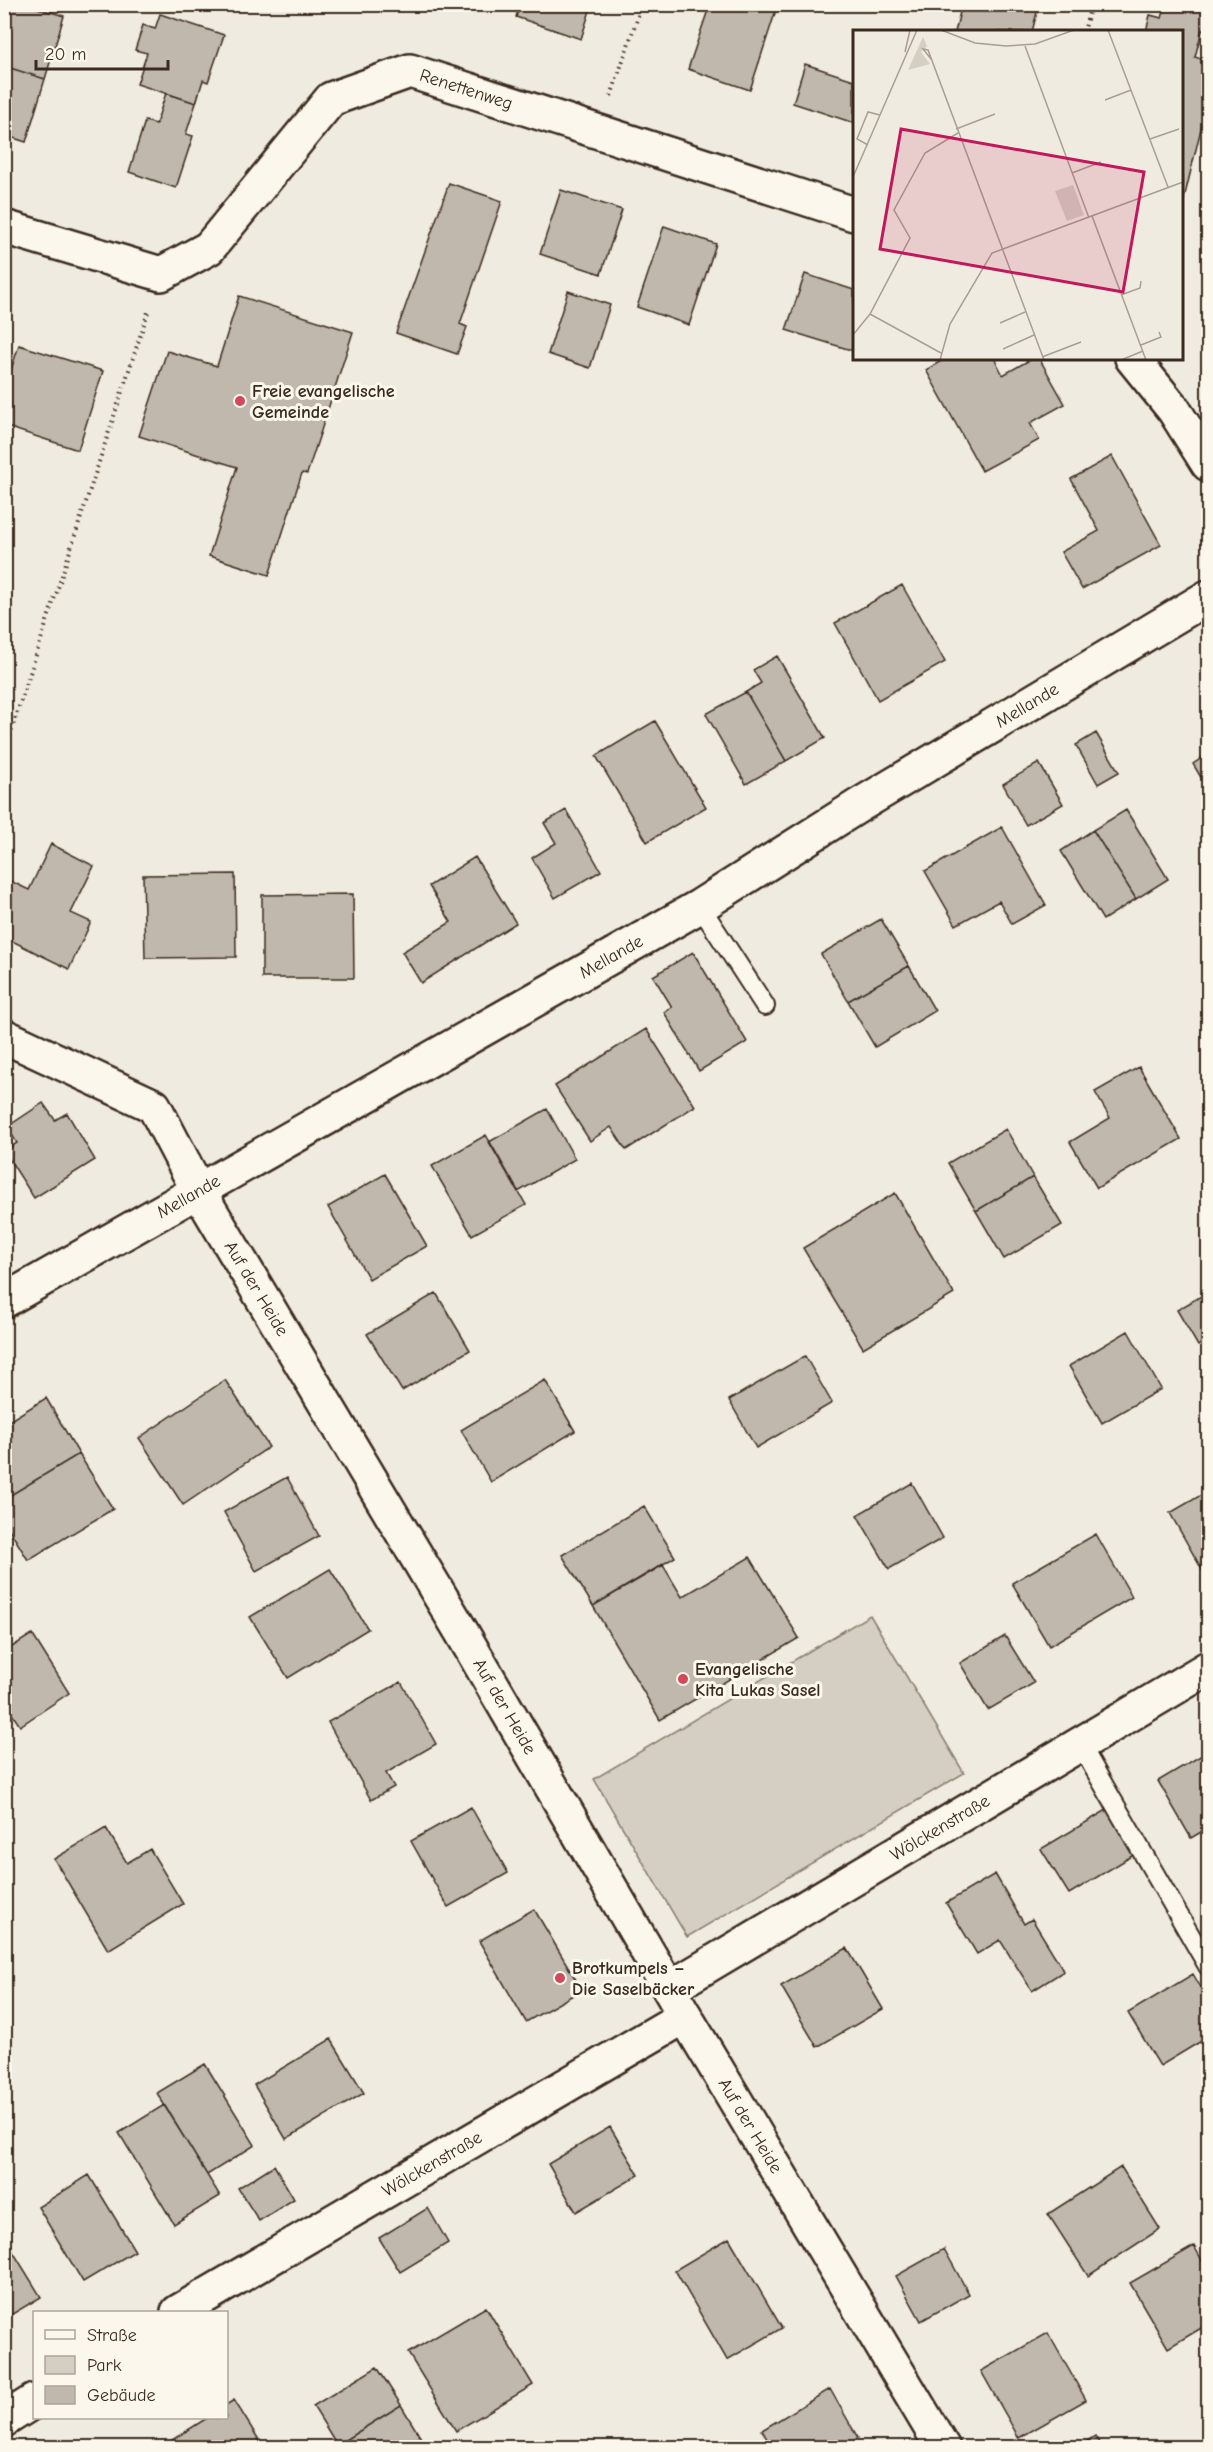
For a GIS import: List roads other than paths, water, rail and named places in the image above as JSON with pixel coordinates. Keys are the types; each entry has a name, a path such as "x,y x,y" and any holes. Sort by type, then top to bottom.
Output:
{"street":[{"name":"Renettenweg","path":"4,227 160,274 209,248 331,99 410,71 853,213"},
{"path":"1134,360 1174,410 1209,464"},
{"name":"Mellande","path":"4,1301 700,906 858,806 1209,597"},
{"name":"Auf der Heide","path":"4,1036 154,1106 198,1190 685,2016 943,2448"},
{"name":"Wölckenstraße","path":"670,1988 1209,1668"},
{"name":"Wölckenstraße","path":"181,2311 685,2016"},
{"path":"4,2420 33,2402"}],"lane":[{"path":"700,906 765,1006"},
{"path":"1080,1744 1209,1966"}],"place":[{"name":"Freie evangelische Gemeinde","path":"240,401"},
{"name":"Evangelische Kita Lukas Sasel","path":"683,1679"},
{"name":"Brotkumpels – Die Saselbäcker","path":"560,1978"}]}
